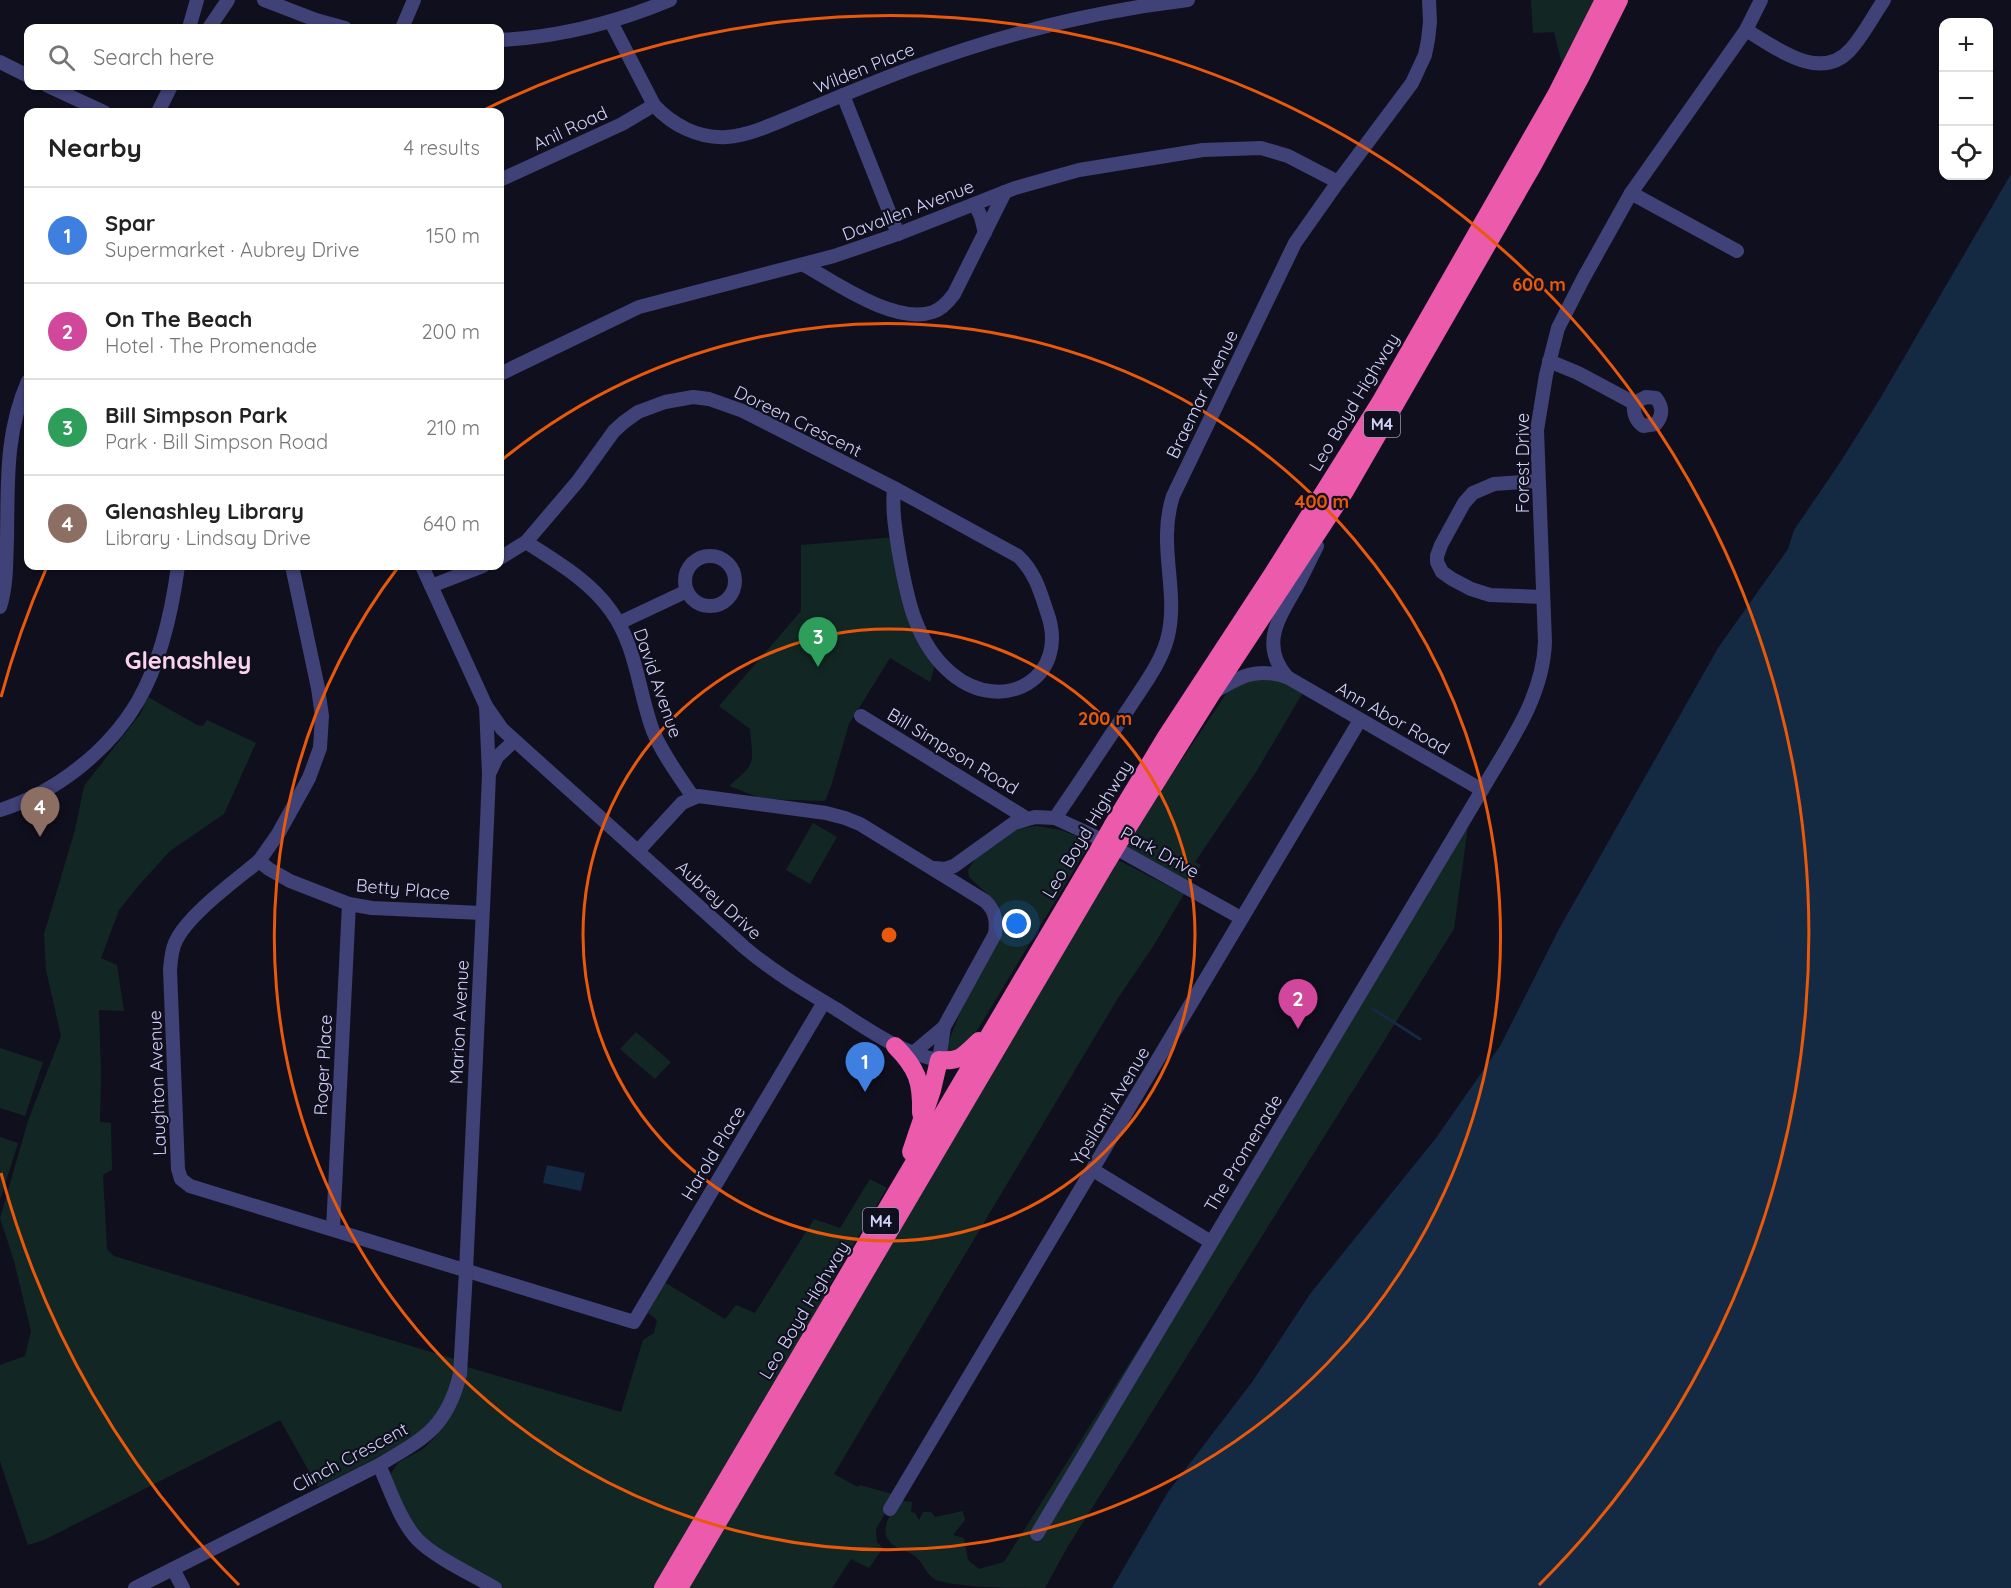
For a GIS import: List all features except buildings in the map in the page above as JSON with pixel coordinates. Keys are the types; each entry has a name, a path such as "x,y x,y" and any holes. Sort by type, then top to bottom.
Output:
{"highway":[{"path":"1577,54 1584,21 1593,0"},
{"name":"Leo Boyd Highway","path":"679,1588 1118,830 1166,737 1272,575 1381,400 1518,164 1604,0"},
{"name":"Leo Boyd Highway","path":"1118,830 1212,693 1345,490 1533,165 1619,0"},
{"name":"Leo Boyd Highway","path":"663,1588 994,1026 1102,857"},
{"path":"885,1214 916,1142 939,1060 950,1061 962,1058 994,1026"},
{"path":"895,1046 909,1060 919,1085 921,1113 916,1142"}],"street":[{"path":"190,24 197,0"},
{"path":"212,24 228,0"},
{"path":"264,0 330,24"},
{"path":"404,24 414,0"},
{"path":"504,40 548,36 611,22 670,0"},
{"name":"Wilden Place","path":"611,22 654,105 664,115 683,128 710,136 727,137 763,129 914,67 1014,33 1136,6 1188,0"},
{"name":"Braemar Avenue","path":"1055,818 1143,686 1164,648 1168,637 1171,606 1166,526 1173,496 1295,243 1412,83 1425,55 1430,22 1429,0"},
{"name":"Forest Drive","path":"1482,790 1525,716 1538,687 1545,655 1536,445 1538,414 1558,328 1570,302 1631,193 1746,30 1761,0"},
{"path":"1746,30 1803,60 1816,65 1826,65 1838,61 1850,50 1884,0"},
{"path":"1,67 24,75"},
{"path":"57,90 96,108"},
{"path":"160,108 169,90"},
{"path":"843,95 898,234"},
{"name":"Anil Road","path":"504,178 622,124 654,105"},
{"name":"Davallen Avenue","path":"504,372 639,307 804,265 898,234 1038,180 1125,161 1203,150 1245,147 1276,151 1338,182"},
{"path":"804,265 881,306 906,314 925,314 942,307 954,294 1005,192"},
{"path":"1631,193 1737,251"},
{"path":"975,204 985,233"},
{"path":"1549,361 1578,373 1634,403"},
{"path":"0,607 6,574 10,440 15,415 24,391"},
{"name":"Doreen Crescent","path":"504,556 526,542 578,481 614,431 638,412 680,398 709,399 743,411 894,489 1010,550 1031,570 1050,620 1051,653 1047,664 1036,679 1026,686 1005,691 978,689 952,674 928,647 911,610 903,577 893,512 894,489"},
{"path":"1538,481 1494,484 1473,493 1464,503 1441,545 1437,562 1442,572 1452,579 1490,596 1543,597"},
{"path":"1287,677 1273,654 1273,638 1278,622 1345,490"},
{"name":"David Avenue","path":"526,542 585,583 619,623 633,655 654,734 669,762 693,797"},
{"path":"0,810 36,795 64,779 88,760 111,737 138,702 156,663 177,570"},
{"name":"Laughton Avenue","path":"293,570 318,688 322,716 320,748 309,778 278,834 258,861 186,925 174,943 171,955 178,1169 181,1179 190,1186 634,1322"},
{"name":"Marion Avenue","path":"424,570 486,706 502,729"},
{"path":"431,586 473,570"},
{"path":"619,623 687,591"},
{"name":"Ann Abor Road","path":"1212,693 1254,672 1287,677 1482,790"},
{"name":"Marion Avenue","path":"466,1271 489,774 486,706"},
{"name":"Bill Simpson Road","path":"861,716 1026,818"},
{"name":"Ypsilanti Avenue","path":"890,1509 1360,720"},
{"name":"Aubrey Drive","path":"502,729 758,959 895,1046 939,1060"},
{"path":"489,774 497,757 514,741"},
{"name":"The Promenade","path":"1037,1534 1482,790"},
{"path":"638,851 682,803 693,797 707,796 826,813 844,818 860,824 969,890 990,905 996,918 995,934 944,1027 939,1060"},
{"name":"Park Drive","path":"933,868 950,868 1006,828 1026,818 1055,818 1094,836 1241,918"},
{"path":"965,859 963,878 969,890"},
{"name":"Betty Place","path":"258,861 290,881 349,904 372,908 482,913"},
{"name":"Roger Place","path":"333,1228 349,904"},
{"name":"Harold Place","path":"634,1322 824,1002"},
{"path":"913,1053 944,1027"},
{"path":"1093,1170 1211,1242"},
{"name":"Clinch Crescent","path":"135,1588 379,1465 426,1437 450,1404 460,1374 466,1271"},
{"path":"379,1465 404,1520 417,1539 436,1554 495,1588"},
{"path":"173,1569 183,1588"}],"green space":[{"path":"1531,0 1594,0 1563,68 1554,32 1533,33"},
{"path":"897,537 935,665 930,682 890,658 849,724 825,801 763,799 729,786 745,772 751,762 750,729 719,706 801,611 801,545"},
{"path":"1268,678 1287,684 1302,694 1256,772 1195,862 1201,865 1190,883 1125,847 1228,691 1237,683"},
{"path":"148,697 197,725 203,726 207,720 256,743 224,814 170,851 139,885 119,910 101,958 117,965 124,1011 99,1010 100,1122 111,1123 112,1170 103,1175 107,1249 114,1256 454,1359 454,1377 444,1405 422,1433 318,1487 280,1420 44,1540 28,1545 0,1461 0,1365 25,1356 31,1331 14,1261 0,1218 28,1121 61,1036 46,970 44,934 75,830 84,786 141,713"},
{"path":"813,823 837,837 810,884 786,870"},
{"path":"1037,826 1061,830 1091,842 964,1049 944,1053 962,1008 1002,932 1002,915 997,903 969,877 968,870 978,855 1016,829"},
{"path":"1468,826 1454,929 1067,1548 1045,1588 974,1586 936,1580 915,1556 898,1548 887,1537 886,1524 900,1498 912,1502 911,1512 915,1513 919,1520 923,1512 931,1512 935,1517 963,1511 965,1520 953,1535 964,1538 968,1560 979,1569 1004,1562"},
{"path":"1118,860 1184,894 1154,945 1118,998 834,1474 858,1487 860,1485 896,1495 876,1529 877,1542 883,1548 869,1568 851,1559 832,1588 687,1588"},
{"path":"636,1032 671,1062 655,1079 620,1049"},
{"path":"0,1048 43,1062 25,1116 0,1108"},
{"path":"0,1137 18,1143 1,1197 0,1197"},
{"path":"870,1179 887,1188 829,1286 797,1352 657,1588 504,1588 436,1548 420,1535 403,1508 391,1482 391,1473 399,1462 423,1449 436,1436 446,1421 467,1367 621,1412 643,1340 654,1333 657,1320 648,1313 664,1282 725,1319 736,1305 755,1313 814,1219 840,1228"}],"water":[{"path":"2011,174 2011,1588 1112,1588 1168,1492 1252,1382 1310,1294 1436,1138 1500,1046 1559,929 1718,648 1788,549 1794,530 1881,397"},
{"path":"547,1165 585,1173 581,1191 543,1183"}],"waterway":[{"path":"1373,1009 1420,1039"}],"place":[{"name":"Bill Simpson Park","path":"818,667"},
{"name":"Glenashley Library","path":"40,837"},
{"name":"On The Beach","path":"1298,1029"},
{"name":"Spar","path":"865,1092"}],"district":[{"name":"Glenashley","path":"188,660"}]}
